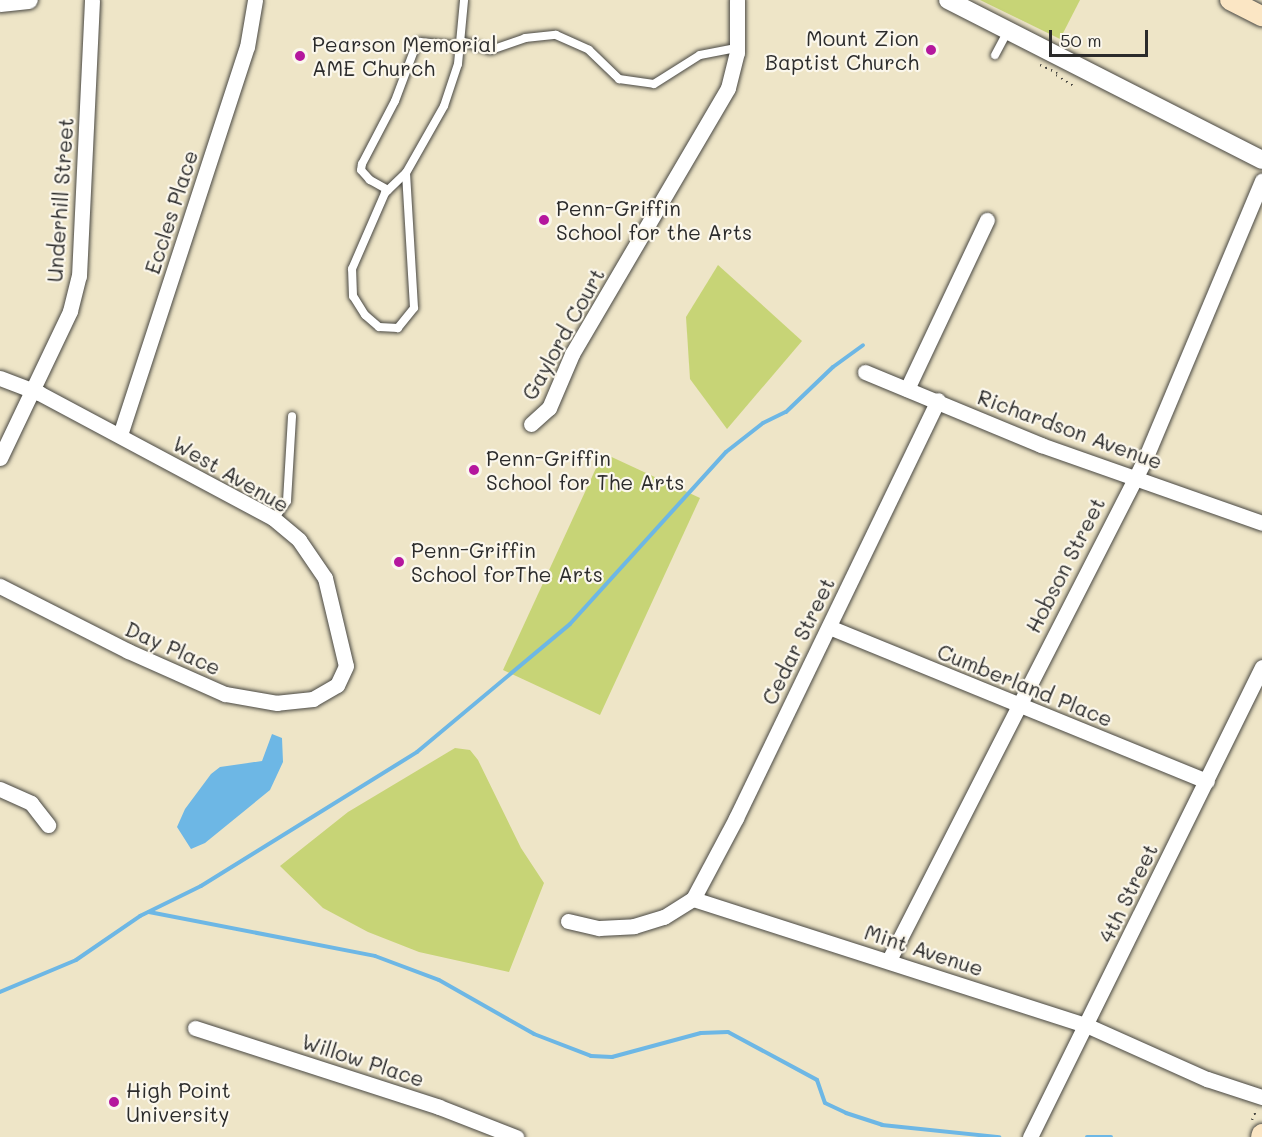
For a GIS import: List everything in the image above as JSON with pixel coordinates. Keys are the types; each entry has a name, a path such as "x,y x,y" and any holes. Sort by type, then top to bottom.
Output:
{"main road":[{"path":"1230,0 1262,16"}],"street":[{"path":"0,3 29,0"},
{"name":"Underhill Street","path":"0,458 70,311 79,276 92,0"},
{"name":"Eccles Place","path":"120,435 247,47 255,0"},
{"name":"Gaylord Court","path":"531,424 549,408 572,354 728,88 737,48 737,0"},
{"path":"948,0 1262,160"},
{"name":"Hobson Street","path":"889,960 1135,475 1262,181"},
{"path":"907,389 987,220"},
{"name":"Richardson Avenue","path":"865,372 938,400 1041,445 1135,475 1262,523"},
{"name":"West Avenue","path":"0,378 33,390 120,435 274,519 299,540 325,578 345,653 345,666 338,685"},
{"name":"Cedar Street","path":"693,899 829,627 938,400"},
{"name":"Day Place","path":"0,586 128,651 225,694 277,703 313,699 338,685"},
{"name":"Cumberland Place","path":"829,627 1016,706 1207,781"},
{"name":"4th Street","path":"1030,1137 1262,667"},
{"path":"0,789 31,803 48,825"},
{"path":"568,921 599,928 634,926 664,917 693,899"},
{"name":"Mint Avenue","path":"693,899 1086,1025 1207,1079 1261,1100"},
{"name":"Willow Place","path":"195,1028 439,1107 516,1137"}],"lane":[{"path":"406,173 414,308 405,323 390,328 379,327 365,315 353,296 352,269 388,190 406,173 444,106 461,43 464,0"},
{"path":"995,55 1008,30"},
{"path":"388,190 370,180 362,170 362,164 395,101 416,45 420,42 461,43 491,50 525,38 556,35 589,50 619,80 654,84 700,55 737,48"},
{"path":"274,519 287,501 292,416"}],"path":[{"path":"1056,75 1075,87"},
{"path":"1257,1133 1261,1100"}],"green space":[{"path":"980,0 1080,0 1060,39"},
{"path":"718,265 802,341 727,429 690,379 686,317"},
{"path":"603,453 700,498 600,715 503,670"},
{"path":"455,748 470,750 478,760 521,848 544,883 509,972 419,952 368,932 323,908 280,866 348,812"}],"water":[{"path":"272,734 282,738 283,762 270,790 205,843 191,849 177,827 185,809 211,774 220,767 262,761"}],"waterway":[{"path":"0,992 76,960 140,916 201,886 417,752 570,624 726,452 763,423 786,412 833,367 863,345"},
{"path":"149,912 375,956 439,980 534,1034 591,1056 612,1057 701,1033 728,1032 817,1080 825,1103 846,1113 882,1125 999,1137"},
{"path":"1087,1137 1111,1137"}],"place":[{"name":"Mount Zion Baptist Church","path":"931,50"},
{"name":"Pearson Memorial AME Church","path":"300,56"},
{"name":"Penn-Griffin School for the Arts","path":"544,220"},
{"name":"Penn-Griffin School for The Arts","path":"474,470"},
{"name":"Penn-Griffin School forThe Arts","path":"399,562"},
{"name":"High Point University","path":"114,1102"}]}
